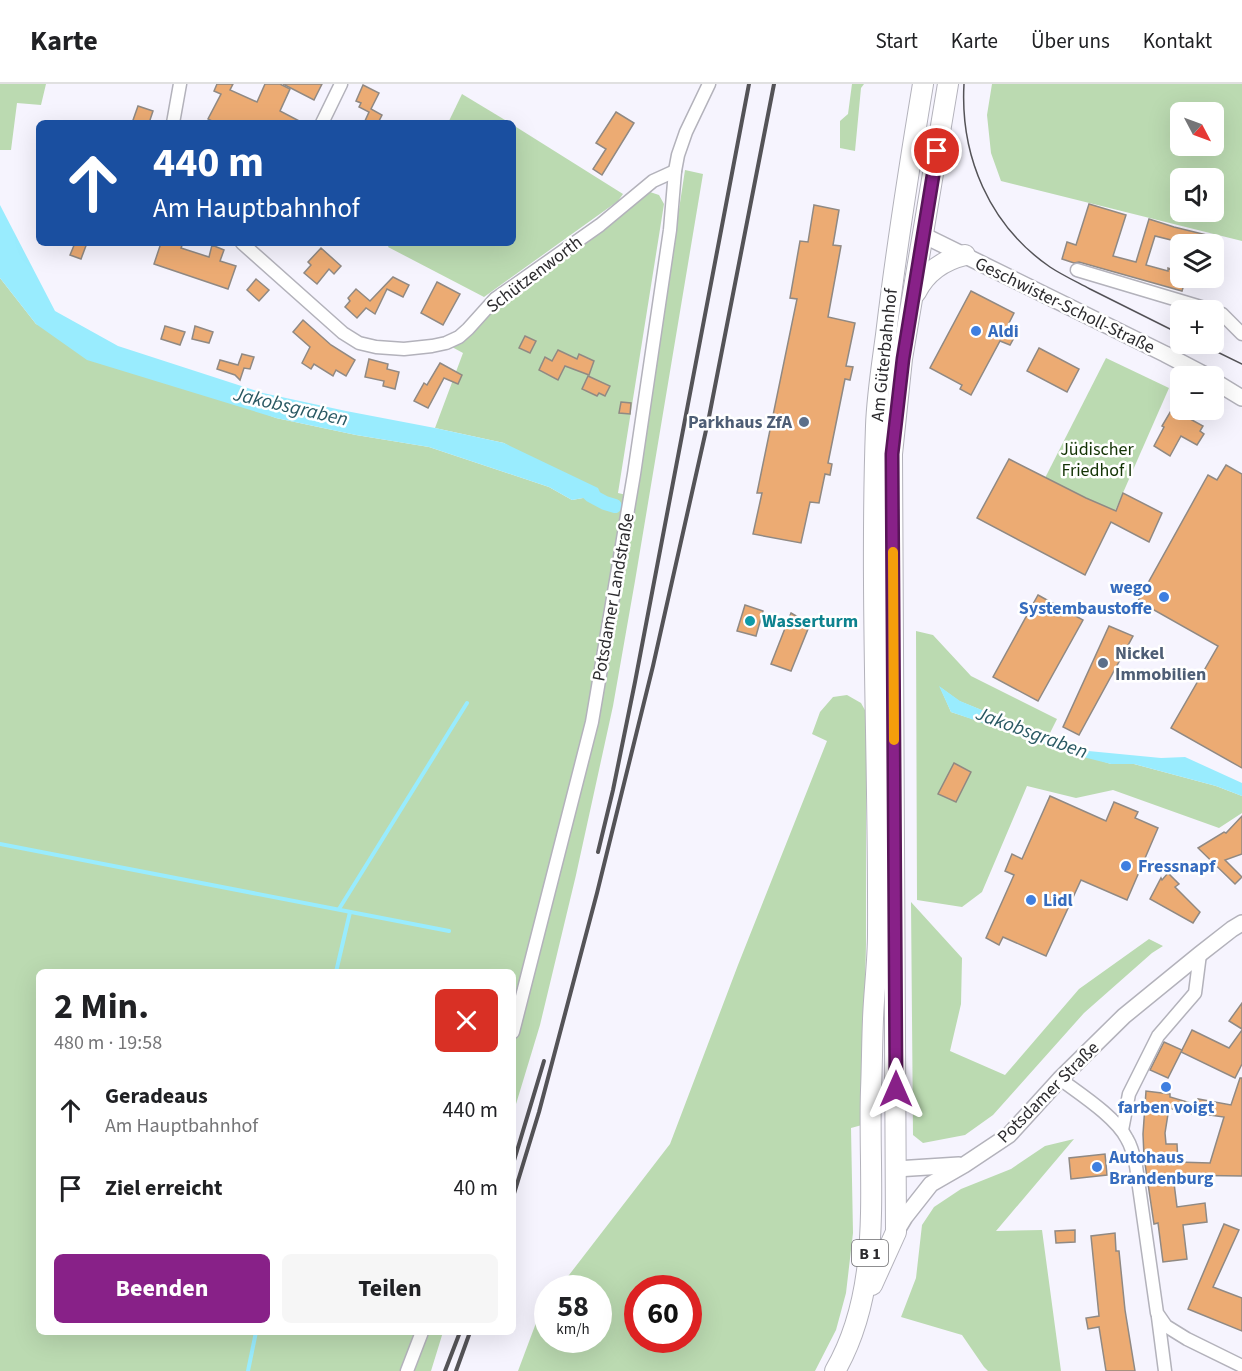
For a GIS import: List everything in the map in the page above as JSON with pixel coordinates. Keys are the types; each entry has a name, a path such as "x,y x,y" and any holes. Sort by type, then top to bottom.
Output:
{"main road":[{"name":"Am Güterbahnhof","path":"896,1169 884,670 874,575 876,422 900,223 923,84"},
{"name":"B 1","path":"923,235 948,84"},
{"path":"900,223 923,235"},
{"name":"Am Güterbahnhof","path":"871,1170 872,1043 878,938 892,454 903,359 923,235"},
{"path":"911,308 919,286 927,276 945,262 965,255"},
{"path":"871,1170 896,1169"},
{"name":"B 1","path":"835,1371 896,1232 896,1169"},
{"name":"B 1","path":"860,1312 869,1258 871,1170"}],"street":[{"path":"174,120 180,84"},
{"path":"323,120 341,84"},
{"name":"Potsdamer Landstraße","path":"516,1020 592,722 636,463 670,230 678,154 709,84"},
{"name":"Schützenworth","path":"245,246 343,333 359,342 376,347 404,349 439,345 459,337 495,299 600,225 653,181 675,171"},
{"name":"Geschwister-Scholl-Straße","path":"923,235 1188,366"},
{"path":"259,258 262,246"},
{"name":"Geschwister-Scholl-Straße","path":"1077,270 1176,300"},
{"name":"Geschwister-Scholl-Straße","path":"1224,316 1242,334"},
{"path":"1224,387 1242,398"},
{"name":"Potsdamer Straße","path":"896,1169 964,1164 1009,1135 1060,1079 1124,1016 1242,923"},
{"path":"1122,1130 1129,1094 1158,1036 1195,993 1200,954"},
{"path":"1060,1079 1122,1130 1133,1152 1165,1371"},
{"path":"896,1232 904,1217 931,1184 964,1164"},
{"path":"1157,1313 1167,1326 1187,1339 1242,1366"},
{"path":"407,1371 421,1335"}],"green space":[{"path":"0,84 46,84 41,105 17,103 11,150 0,150"},
{"path":"852,84 864,84 861,88 855,151 840,148 840,121 848,114"},
{"path":"992,84 1242,84 1242,241 1224,237 1224,234 1214,234 1001,181 991,153 987,115"},
{"path":"462,94 505,120 449,120"},
{"path":"516,127 623,194 618,201 484,297 388,247 516,246"},
{"path":"685,170 703,174 613,706 540,1025 516,1104 516,969 36,969 36,1335 442,1335 431,1371 0,1371 0,278 36,324 276,418 356,435 429,447 549,487 572,500 583,498 504,443 435,428 463,353 452,347 499,299 603,229 650,192 659,195 664,204 618,493 635,497"},
{"name":"Jüdischer Friedhof I","path":"1106,358 1169,388 1115,511 1045,478"},
{"path":"916,631 933,635 971,676 1057,719 1048,737 959,701 940,687 951,712 1111,764 1134,764 1216,786 1242,796 1242,813 1219,828 1113,790 1076,798 1027,786 982,892 962,907 917,900"},
{"path":"847,695 861,703 866,712 866,944 862,1125 851,1128 853,1233 846,1293 836,1330 815,1371 518,1371 534,1328 534,1353 612,1353 612,1275 569,1275 670,1144 827,741 812,734 820,712 833,697"},
{"path":"911,902 962,958 961,1004 950,1051 1005,1075 1079,989 1149,939 1163,946 1084,1013 993,1115 965,1135 923,1143 913,1135"},
{"path":"1074,1139 996,1231 1042,1230 1061,1371 988,1371 962,1335 901,1317 916,1278 922,1225 934,1207 961,1189 1011,1169 1045,1146"}],"water":[{"path":"0,205 55,311 118,346 263,393 504,443 598,488 605,503 599,507 583,498 572,500 549,487 429,447 356,435 276,418 87,360 36,324 0,278"},
{"path":"939,686 960,701 1078,750 1161,758 1185,757 1242,783 1242,796 1216,786 1134,764 1111,764 1079,756 951,712"}],"building":[{"path":"217,84 233,84 230,90 257,102 265,84 280,84 290,89 280,111 297,120 210,120 208,119 221,94 214,91"},
{"path":"283,84 322,84 314,100"},
{"path":"363,85 379,93 371,109 382,115 380,120 365,120 369,112 359,107 361,103 356,101"},
{"path":"138,106 153,111 150,120 133,120"},
{"path":"616,112 634,123 602,175 593,169 606,149 596,143"},
{"path":"1089,204 1126,215 1113,256 1136,262 1149,219 1203,234 1170,234 1170,240 1155,236 1146,265 1168,271 1168,268 1170,269 1170,288 1062,259 1067,242 1076,245"},
{"name":"Parkhaus ZfA","path":"814,205 839,210 833,245 841,246 828,317 855,323 846,366 853,367 850,380 845,379 828,463 832,464 830,475 825,474 819,503 810,502 801,543 753,534 762,493 757,493 797,299 790,298 800,241 808,242"},
{"path":"74,246 86,246 81,259 70,255"},
{"path":"160,246 182,246 181,248 209,257 212,246 214,246 224,250 220,261 236,266 228,289 154,264"},
{"path":"321,248 341,266 334,274 329,269 317,284 304,273 311,265 308,262"},
{"path":"393,277 409,285 403,297 387,289 375,314 366,308 357,318 345,307 350,301 348,298 356,289 370,301"},
{"path":"256,279 269,290 259,301 247,290"},
{"path":"437,282 460,294 443,325 421,313"},
{"path":"971,291 1014,313 1005,331 1015,336 1010,345 1000,341 971,395 960,389 962,385 930,368"},
{"path":"303,320 331,345 355,360 346,376 336,370 333,376 314,364 311,369 302,363 310,347 293,332"},
{"path":"165,326 185,332 180,345 161,339"},
{"path":"195,326 213,332 209,343 192,339"},
{"path":"525,336 536,341 530,353 519,348"},
{"path":"1039,348 1079,369 1067,392 1027,371"},
{"path":"558,350 577,359 579,354 594,361 589,375 565,366 558,380 539,370 545,357 552,361"},
{"path":"242,354 254,357 250,369 244,368 240,380 235,375 217,369 220,360 238,365"},
{"path":"369,359 388,364 387,369 399,372 395,389 383,386 384,381 365,377"},
{"path":"440,363 462,375 458,384 444,378 428,408 414,401 424,383 427,385"},
{"path":"588,376 610,386 605,396 599,393 597,396 582,389"},
{"path":"621,402 631,403 630,414 619,413"},
{"path":"1170,412 1170,420 1192,420 1203,426 1200,431 1204,434 1197,445 1181,436 1170,456 1154,446 1164,427 1162,426"},
{"path":"1009,459 1116,511 1123,493 1162,513 1149,542 1111,522 1085,575 977,518"},
{"path":"1226,465 1242,474 1242,768 1171,728 1218,646 1138,601 1208,475 1217,480"},
{"path":"1038,595 1083,620 1038,701 993,677"},
{"name":"Wasserturm","path":"745,605 763,611 756,636 737,631"},
{"path":"791,613 810,624 791,671 771,664"},
{"path":"1109,626 1133,636 1079,735 1063,727"},
{"path":"954,763 971,772 956,802 938,794"},
{"path":"1050,796 1106,821 1114,802 1138,812 1135,818 1158,828 1127,900 1081,880 1046,956 1003,937 999,945 986,938 1014,875 1005,871 1012,854 1022,859"},
{"path":"1242,816 1242,854 1225,860 1242,877 1235,884 1198,848 1224,832 1226,833"},
{"path":"1168,873 1179,884 1175,887 1200,912 1193,923 1150,899 1161,878 1162,880"},
{"path":"1242,1003 1242,1029 1229,1021"},
{"path":"1192,1030 1229,1048 1242,1030 1242,1064 1235,1078 1181,1052"},
{"path":"1164,1042 1182,1050 1168,1078 1150,1070"},
{"path":"1240,1078 1242,1078 1242,1176 1173,1175 1177,1207 1205,1203 1207,1222 1183,1225 1187,1259 1163,1262 1158,1223 1154,1224 1144,1157 1146,1091 1170,1094 1170,1097 1194,1104 1191,1114 1169,1108 1165,1133 1166,1144 1177,1144 1178,1162 1210,1163 1224,1117 1196,1113 1198,1099 1231,1105"},
{"path":"1105,1154 1107,1175 1071,1179 1069,1158"},
{"path":"1224,1224 1239,1230 1213,1287 1242,1298 1242,1331 1188,1309"},
{"path":"1075,1230 1075,1242 1056,1243 1055,1231"},
{"path":"1115,1233 1135,1371 1106,1371 1099,1327 1088,1329 1086,1318 1099,1316 1091,1236"}],"waterway":[{"name":"Jakobsgraben","path":"590,495 615,506"},
{"path":"339,909 467,703"},
{"path":"0,844 449,931"},
{"path":"337,969 350,912"},
{"path":"248,1371 255,1335"}],"tram line":[{"path":"964,84 964,111 973,162 995,210 1010,231 1050,267 1170,329"},
{"path":"1222,354 1242,364"}],"railway":[{"path":"598,852 635,682 749,84"},
{"path":"516,1187 539,1112 597,893 653,666 709,417 774,84"},
{"path":"516,1154 544,1061"},
{"path":"445,1371 459,1335"},
{"path":"456,1371 469,1335"}],"slow traffic":[{"path":"893,552 894,740"}],"place":[{"name":"Aldi","path":"976,331"},
{"name":"Parkhaus ZfA","path":"804,422"},
{"name":"wego Systembaustoffe","path":"1164,597"},
{"name":"Wasserturm","path":"750,621"},
{"name":"Nickel Immobilien","path":"1103,663"},
{"name":"Fressnapf","path":"1126,866"},
{"name":"Lidl","path":"1031,900"},
{"name":"farben voigt","path":"1166,1087"},
{"name":"Autohaus Brandenburg","path":"1097,1167"}],"route":[{"path":"896,1089 892,454 903,359 937,151"}]}
